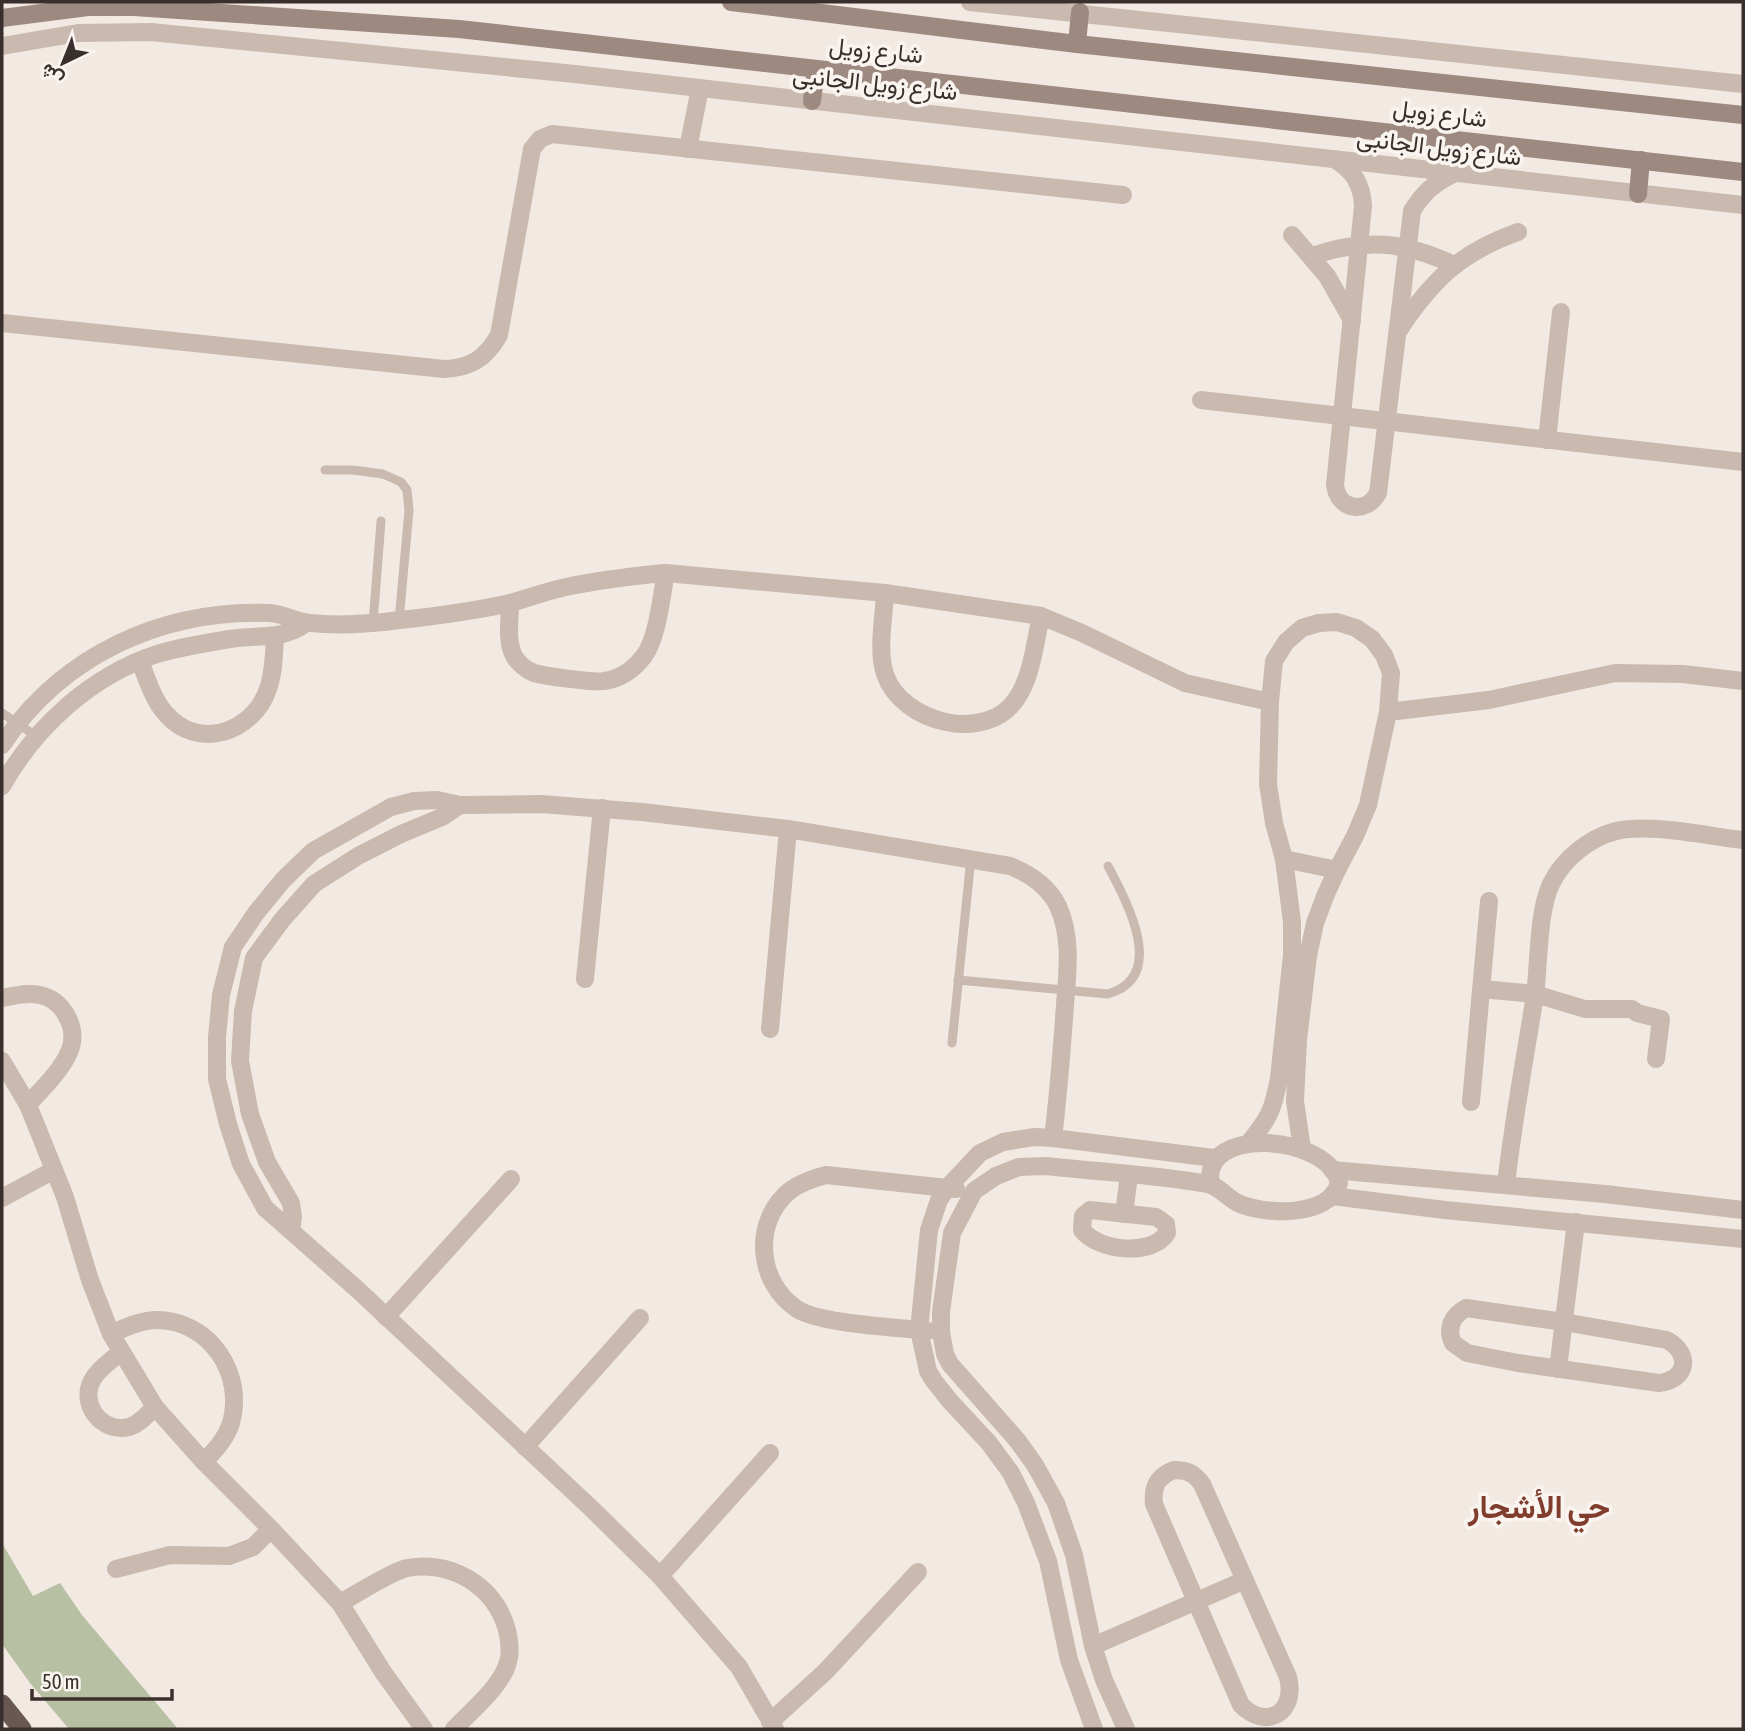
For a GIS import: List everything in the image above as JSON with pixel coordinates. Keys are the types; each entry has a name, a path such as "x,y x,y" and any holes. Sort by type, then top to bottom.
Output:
{"highway":[{"path":"2,1704 22,1729"}],"main road":[{"name":"شارع زويل","path":"731,2 1077,44 1743,116"},
{"name":"شارع زويل","path":"2,18 28,8 133,4 459,29 1743,172"},
{"path":"1077,44 1080,12"},
{"path":"812,101 816,69"},
{"path":"1638,194 1642,160"}],"street":[{"path":"970,2 1743,84"},
{"name":"شارع زويل الجانبى","path":"2,46 78,33 151,32 699,88 1743,205"},
{"path":"688,149 699,88"},
{"path":"2,323 444,369 472,365 483,357 499,335 532,149 535,143 552,134 1124,195"},
{"path":"1334,159 1353,173 1362,195 1360,244 1336,492 1344,503 1356,508 1369,504 1378,494 1412,211 1422,195 1436,182 1452,174"},
{"path":"1397,333 1422,295 1454,265 1474,251 1518,232"},
{"path":"1292,235 1334,286 1352,320"},
{"path":"1312,256 1335,248 1360,244 1408,247 1454,265"},
{"path":"1547,440 1561,312"},
{"path":"1201,400 1743,463"},
{"path":"510,603 510,643 514,656 522,666 534,673 602,681 619,677 634,667 646,654 653,638 666,573"},
{"path":"2,745 9,718 87,659 125,639 160,627 205,617 265,613 280,614 306,623 348,625 399,621 510,603 565,587 666,573 885,593 1041,616 1082,632 1185,683 1270,702"},
{"path":"885,593 884,672 892,690 906,705 924,716 944,722 965,724 986,720 1005,712 1016,701 1024,687 1041,616"},
{"path":"1248,1144 1269,1118 1279,1078 1292,955 1292,922 1284,859 1274,823 1268,784 1274,661 1286,642 1302,628 1337,622 1356,628 1372,639 1384,654 1391,673 1388,712 1368,805 1315,923 1308,956 1298,1040 1295,1101 1302,1149"},
{"path":"2,786 13,766 36,736 63,709 97,682 156,654 208,642 286,635 306,623"},
{"path":"140,661 157,701 174,723 187,730 214,735 238,726 256,711 263,701 271,678 275,636"},
{"path":"1388,712 1489,699 1615,673 1683,674 1743,681"},
{"path":"918,1572 772,1726 739,1667 660,1576 386,1317 265,1208 241,1164 228,1124 218,1079 217,1037 221,995 233,947 283,880 313,851 391,807 414,801 437,800 460,805 503,803 602,808 788,829 1010,866 1029,874 1045,888 1058,905 1065,925 1068,950 1066,990 1053,1138"},
{"path":"291,1230 291,1203 263,1150 250,1114 240,1061 243,1011 254,958 282,920 314,884 358,856 442,817 460,805"},
{"path":"585,979 602,808"},
{"path":"1506,1185 1515,1107 1550,884 1567,861 1589,842 1615,831 1644,828 1743,841"},
{"path":"770,1028 788,829"},
{"path":"1284,859 1337,870"},
{"path":"1471,1102 1489,901"},
{"path":"233,947 254,958"},
{"path":"1482,989 1535,993 1585,1009 1632,1009 1637,1013 1661,1018 1656,1059"},
{"path":"2,998 27,994 43,995 54,1001 70,1022 71,1046 68,1052 55,1073 28,1105"},
{"path":"2,1061 28,1105 65,1197 90,1280 111,1334 155,1407 204,1462 340,1603 383,1672 424,1729"},
{"path":"1094,1729 1069,1660 1048,1561 1026,1503 1011,1473 989,1443 950,1401 928,1371 919,1329 929,1230 939,1200 981,1153 1003,1142 1035,1138 1214,1158 1248,1144 1266,1142 1302,1149 1332,1170 1339,1183 1332,1196"},
{"path":"1211,1184 1209,1175 1214,1158"},
{"path":"1119,1728 1093,1646 1074,1555 1056,1503 1035,1465 1017,1440 950,1364 945,1354 941,1312 952,1233 974,1191 996,1175 1019,1167 1046,1166 1211,1184 1237,1203 1269,1212 1302,1210 1332,1196 1743,1239"},
{"path":"2,1198 54,1170"},
{"path":"1332,1170 1605,1194 1743,1210"},
{"path":"942,1332 815,1317 797,1309 782,1296 771,1280 765,1261 764,1241 768,1222 779,1202 791,1190 807,1180 826,1175 974,1191"},
{"path":"1124,1214 1129,1175"},
{"path":"386,1317 510,1179"},
{"path":"1558,1369 1576,1222"},
{"path":"1466,1308 1564,1322 1667,1340 1677,1345 1683,1355 1683,1365 1678,1375 1670,1382 1658,1383 1558,1369 1467,1353 1453,1343 1450,1328 1454,1317 1466,1308"},
{"path":"525,1447 640,1318"},
{"path":"111,1334 137,1323 158,1320 178,1323 198,1332 214,1346 226,1363 233,1383 235,1404 231,1425 221,1444 204,1462"},
{"path":"121,1352 93,1379 89,1400 92,1410 98,1419 118,1428 138,1423 155,1407"},
{"path":"660,1576 770,1453"},
{"path":"1174,1469 1195,1475 1202,1484 1245,1580 1292,1691 1289,1703 1282,1712 1273,1717 1260,1718 1249,1714 1241,1705 1195,1601 1154,1504 1156,1482 1174,1469"},
{"path":"116,1569 170,1555 229,1556 253,1547 271,1529"},
{"path":"340,1603 403,1569 421,1566 455,1572 485,1591 504,1621 509,1637 509,1661 500,1680 454,1729"},
{"path":"1093,1646 1245,1580"}],"lane":[{"path":"325,470 383,474 401,482 407,490 409,510 399,621"},
{"path":"373,623 381,520"},
{"path":"9,718 36,736"},
{"path":"952,1043 971,858"},
{"path":"958,980 1108,994 1129,983 1137,972 1141,959 1139,944 1131,916 1108,866"}],"green space":[{"path":"2,1543 33,1596 60,1583 82,1615 178,1729 69,1729 30,1683 2,1644"}],"district":[{"name":"حي الأشجار","path":"1539,1506"}]}
